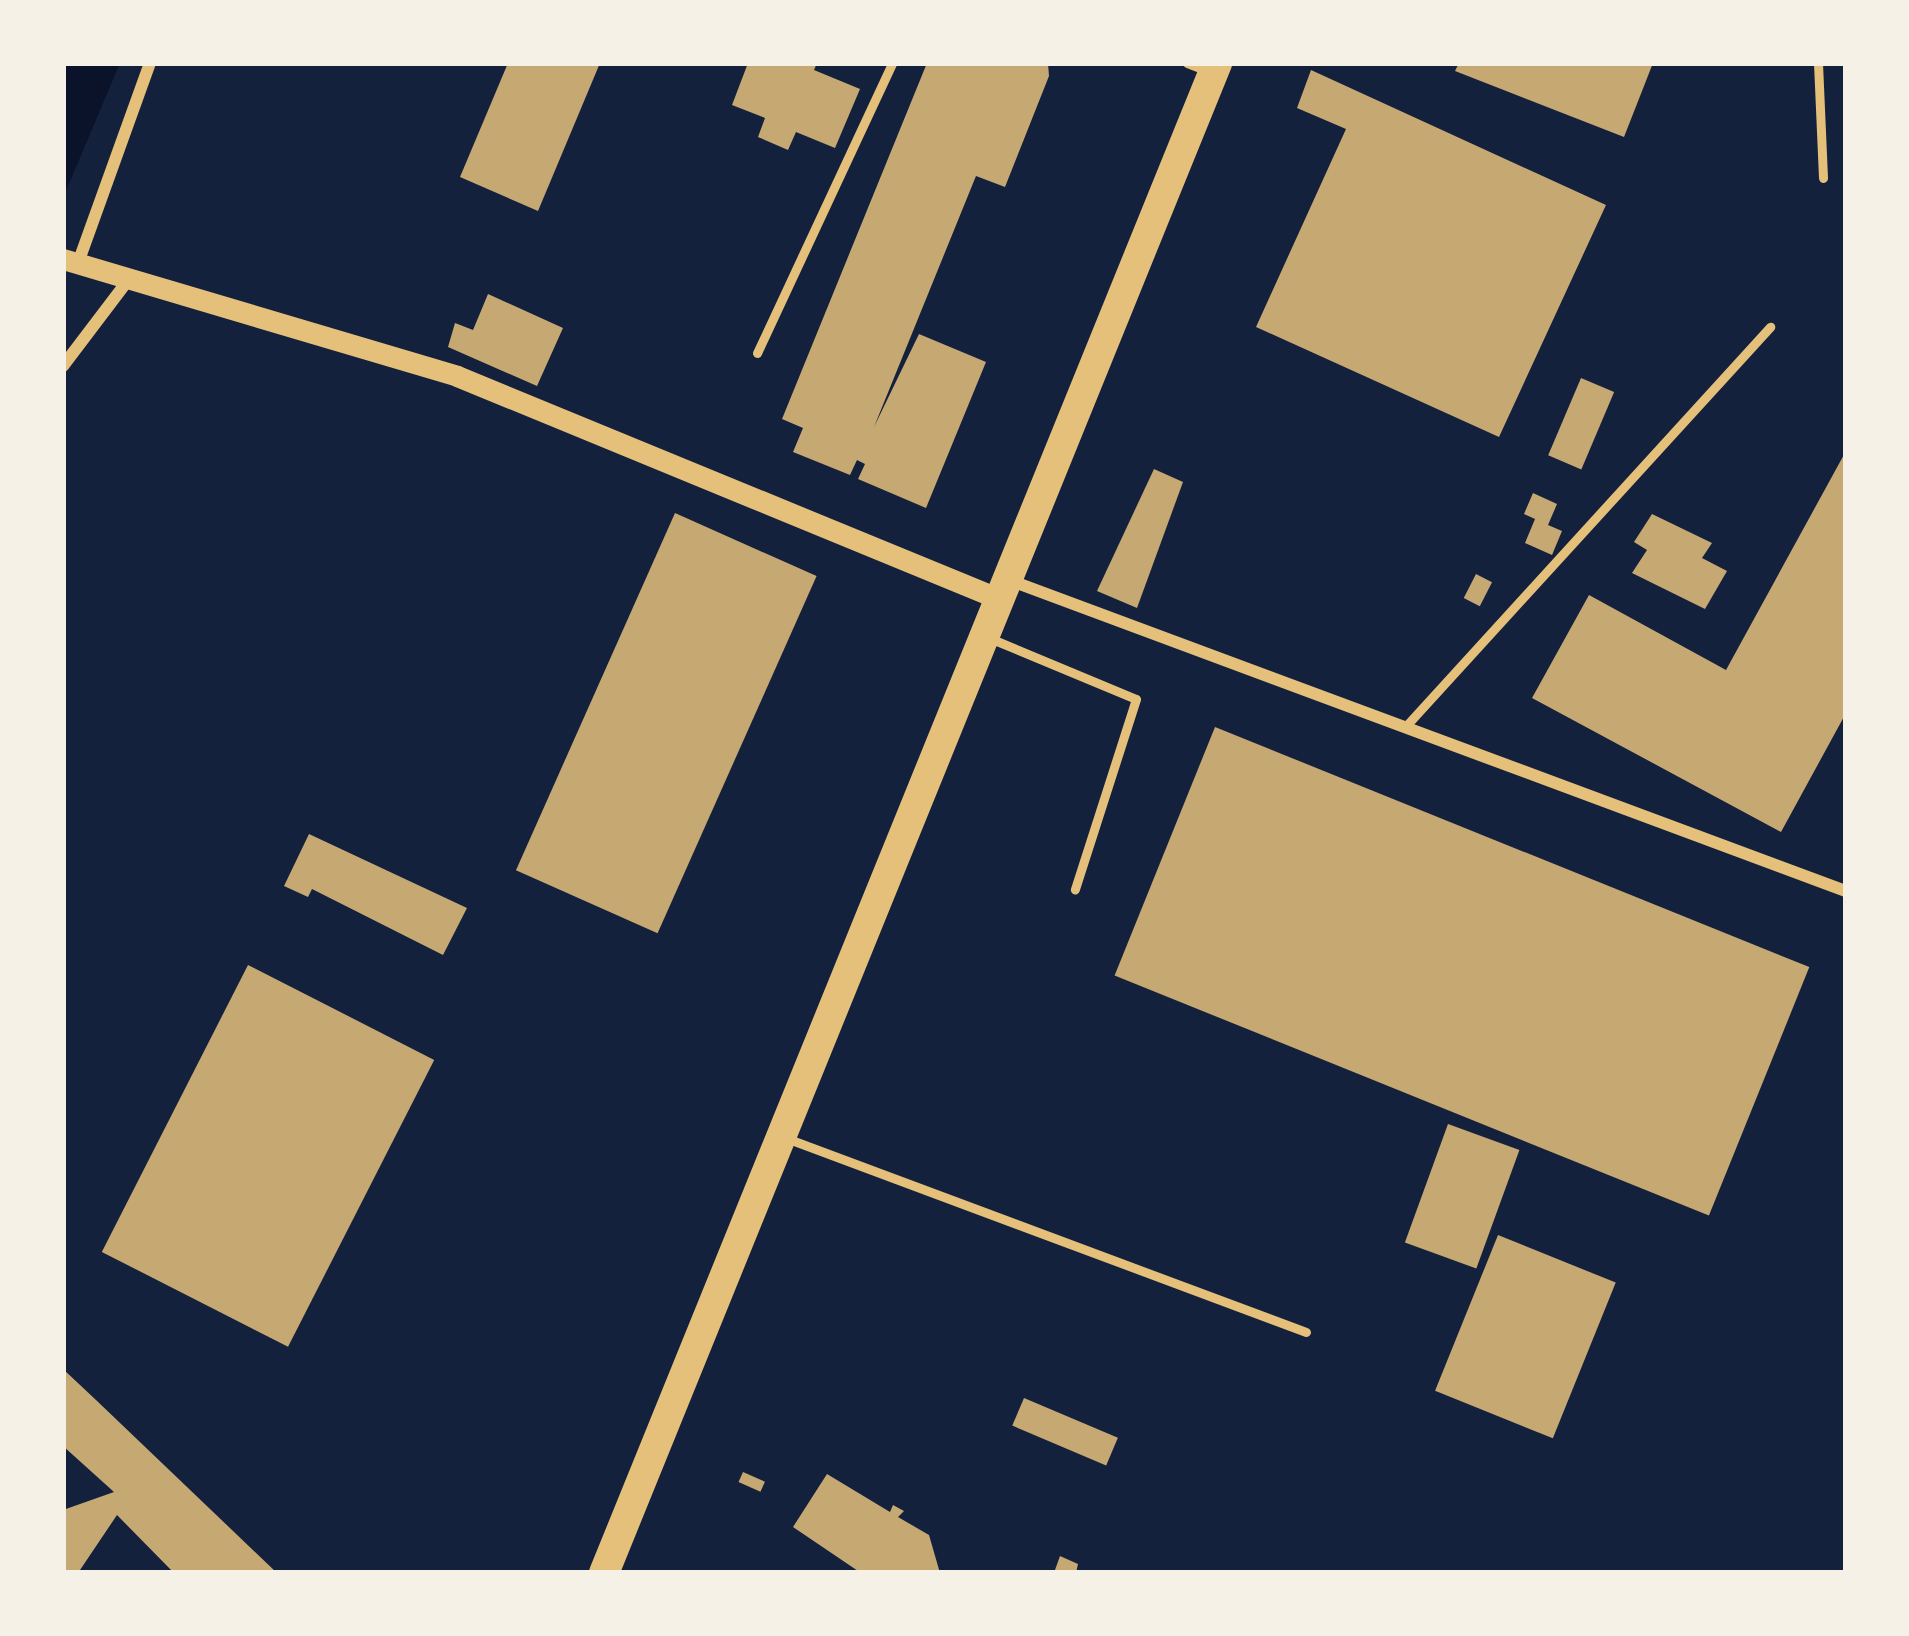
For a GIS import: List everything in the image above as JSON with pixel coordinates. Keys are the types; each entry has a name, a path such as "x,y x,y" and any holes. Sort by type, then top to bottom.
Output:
{"highway":[{"path":"604,1573 1001,588 1205,66"}],"street":[{"path":"150,63 70,261 126,283 457,376 1001,588 1406,727 1846,891"},
{"path":"63,366 126,283"}],"lane":[{"path":"757,353 892,63"},
{"path":"1818,63 1823,178"},
{"path":"1406,727 1770,327"},
{"path":"982,635 1136,699 1076,889"},
{"path":"780,1136 1306,1332"}],"water":[{"path":"63,63 120,63 63,198"}],"building":[{"path":"508,63 600,63 538,211 460,177"},
{"path":"748,63 817,63 814,70 860,89 835,148 796,132 788,150 758,137 765,118 732,105"},
{"path":"927,63 1048,63 1049,76 1005,187 976,176 874,427 919,334 986,362 926,508 858,479 865,464 857,460 850,475 793,452 803,428 782,419"},
{"path":"1459,63 1653,63 1624,137 1455,71"},
{"path":"1311,70 1606,205 1499,437 1256,327 1346,129 1297,108"},
{"path":"488,294 563,328 537,386 448,347 455,323 473,330"},
{"path":"1581,378 1614,392 1581,469 1548,455"},
{"path":"1846,451 1846,713 1781,832 1532,698 1589,595 1726,670"},
{"path":"1154,469 1183,482 1137,608 1097,591"},
{"path":"1533,493 1557,504 1548,525 1562,531 1552,555 1525,543 1535,519 1524,514"},
{"path":"675,513 817,576 658,933 516,870"},
{"path":"1652,514 1712,543 1702,558 1727,571 1705,609 1632,573 1647,550 1634,542"},
{"path":"1476,574 1492,582 1480,606 1464,598"},
{"path":"1215,727 1809,967 1709,1216 1115,975"},
{"path":"309,834 467,908 443,955 312,889 308,897 284,886"},
{"path":"248,965 434,1060 288,1347 102,1252"},
{"path":"1448,1124 1519,1150 1476,1268 1405,1242"},
{"path":"1498,1235 1616,1283 1553,1438 1435,1391"},
{"path":"63,1369 277,1573 174,1573 117,1515 78,1573 63,1573 63,1510 114,1492 63,1446"},
{"path":"1024,1398 1118,1438 1106,1465 1012,1426"},
{"path":"743,1472 765,1482 760,1492 739,1482"},
{"path":"827,1474 890,1512 893,1505 904,1511 898,1517 929,1535 940,1573 861,1573 793,1527"},
{"path":"1060,1556 1078,1564 1076,1573 1055,1570"}]}
